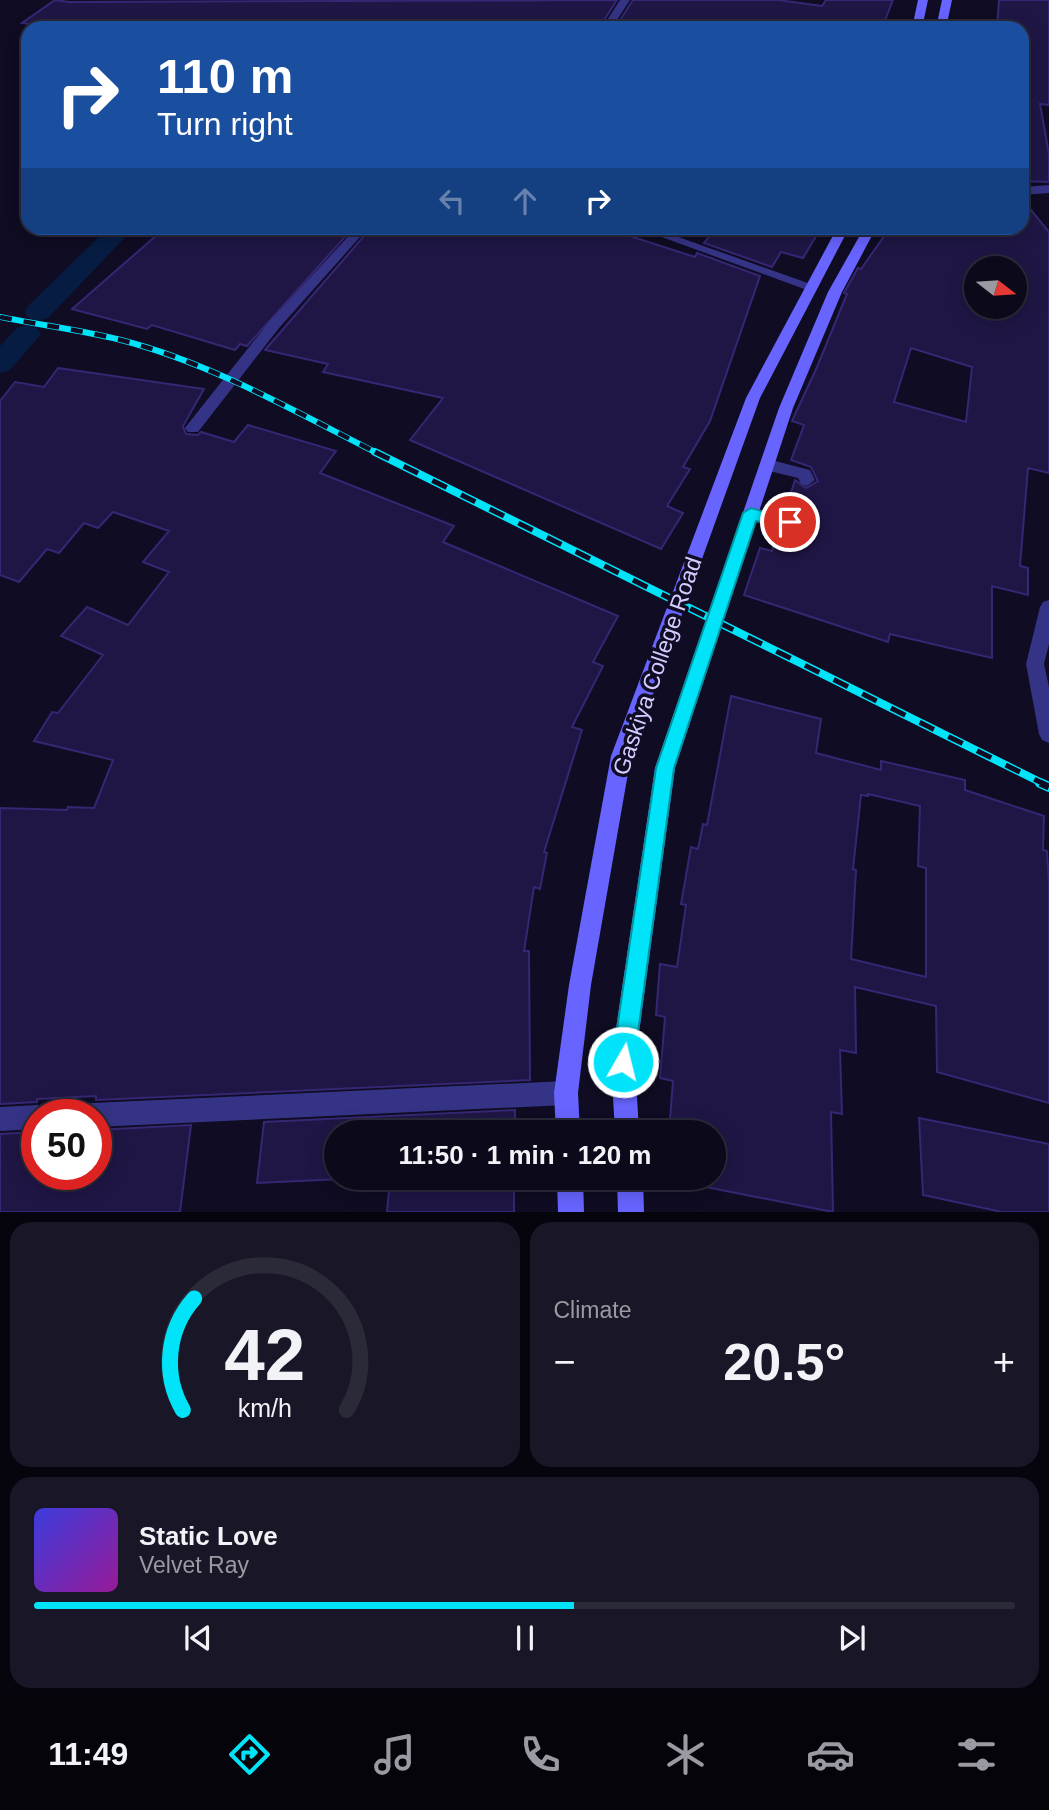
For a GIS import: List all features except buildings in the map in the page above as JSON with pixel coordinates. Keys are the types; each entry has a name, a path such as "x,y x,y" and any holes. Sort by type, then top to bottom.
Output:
{"main road":[{"path":"918,21 923,0"},
{"path":"942,21 947,0"},
{"name":"Gaskiya College Road","path":"567,1120 566,1093 580,985 621,756 753,398 839,235"},
{"name":"Gaskiya College Road","path":"626,1120 623,1062 665,768 786,408 835,292 866,235"},
{"path":"570,1190 571,1212"},
{"path":"630,1190 631,1212"}],"street":[{"path":"612,21 625,0"},
{"path":"1029,190 1049,189"},
{"path":"193,428 228,380 297,297 355,235"},
{"path":"663,235 812,287"},
{"path":"767,465 804,474 807,480"},
{"path":"751,513 786,524 794,517"},
{"path":"1049,607 1035,664 1049,734"},
{"path":"112,1114 566,1093"},
{"path":"0,1119 21,1118"}],"waterway":[{"path":"38,312 115,235"},
{"path":"0,363 27,334"}],"railway":[{"path":"0,317 91,333 155,350 253,390 378,453"},
{"path":"378,453 1044,784"},
{"path":"1040,783 1049,787"}],"route":[{"path":"623,1062 665,768 751,513 786,524 790,522"}]}
